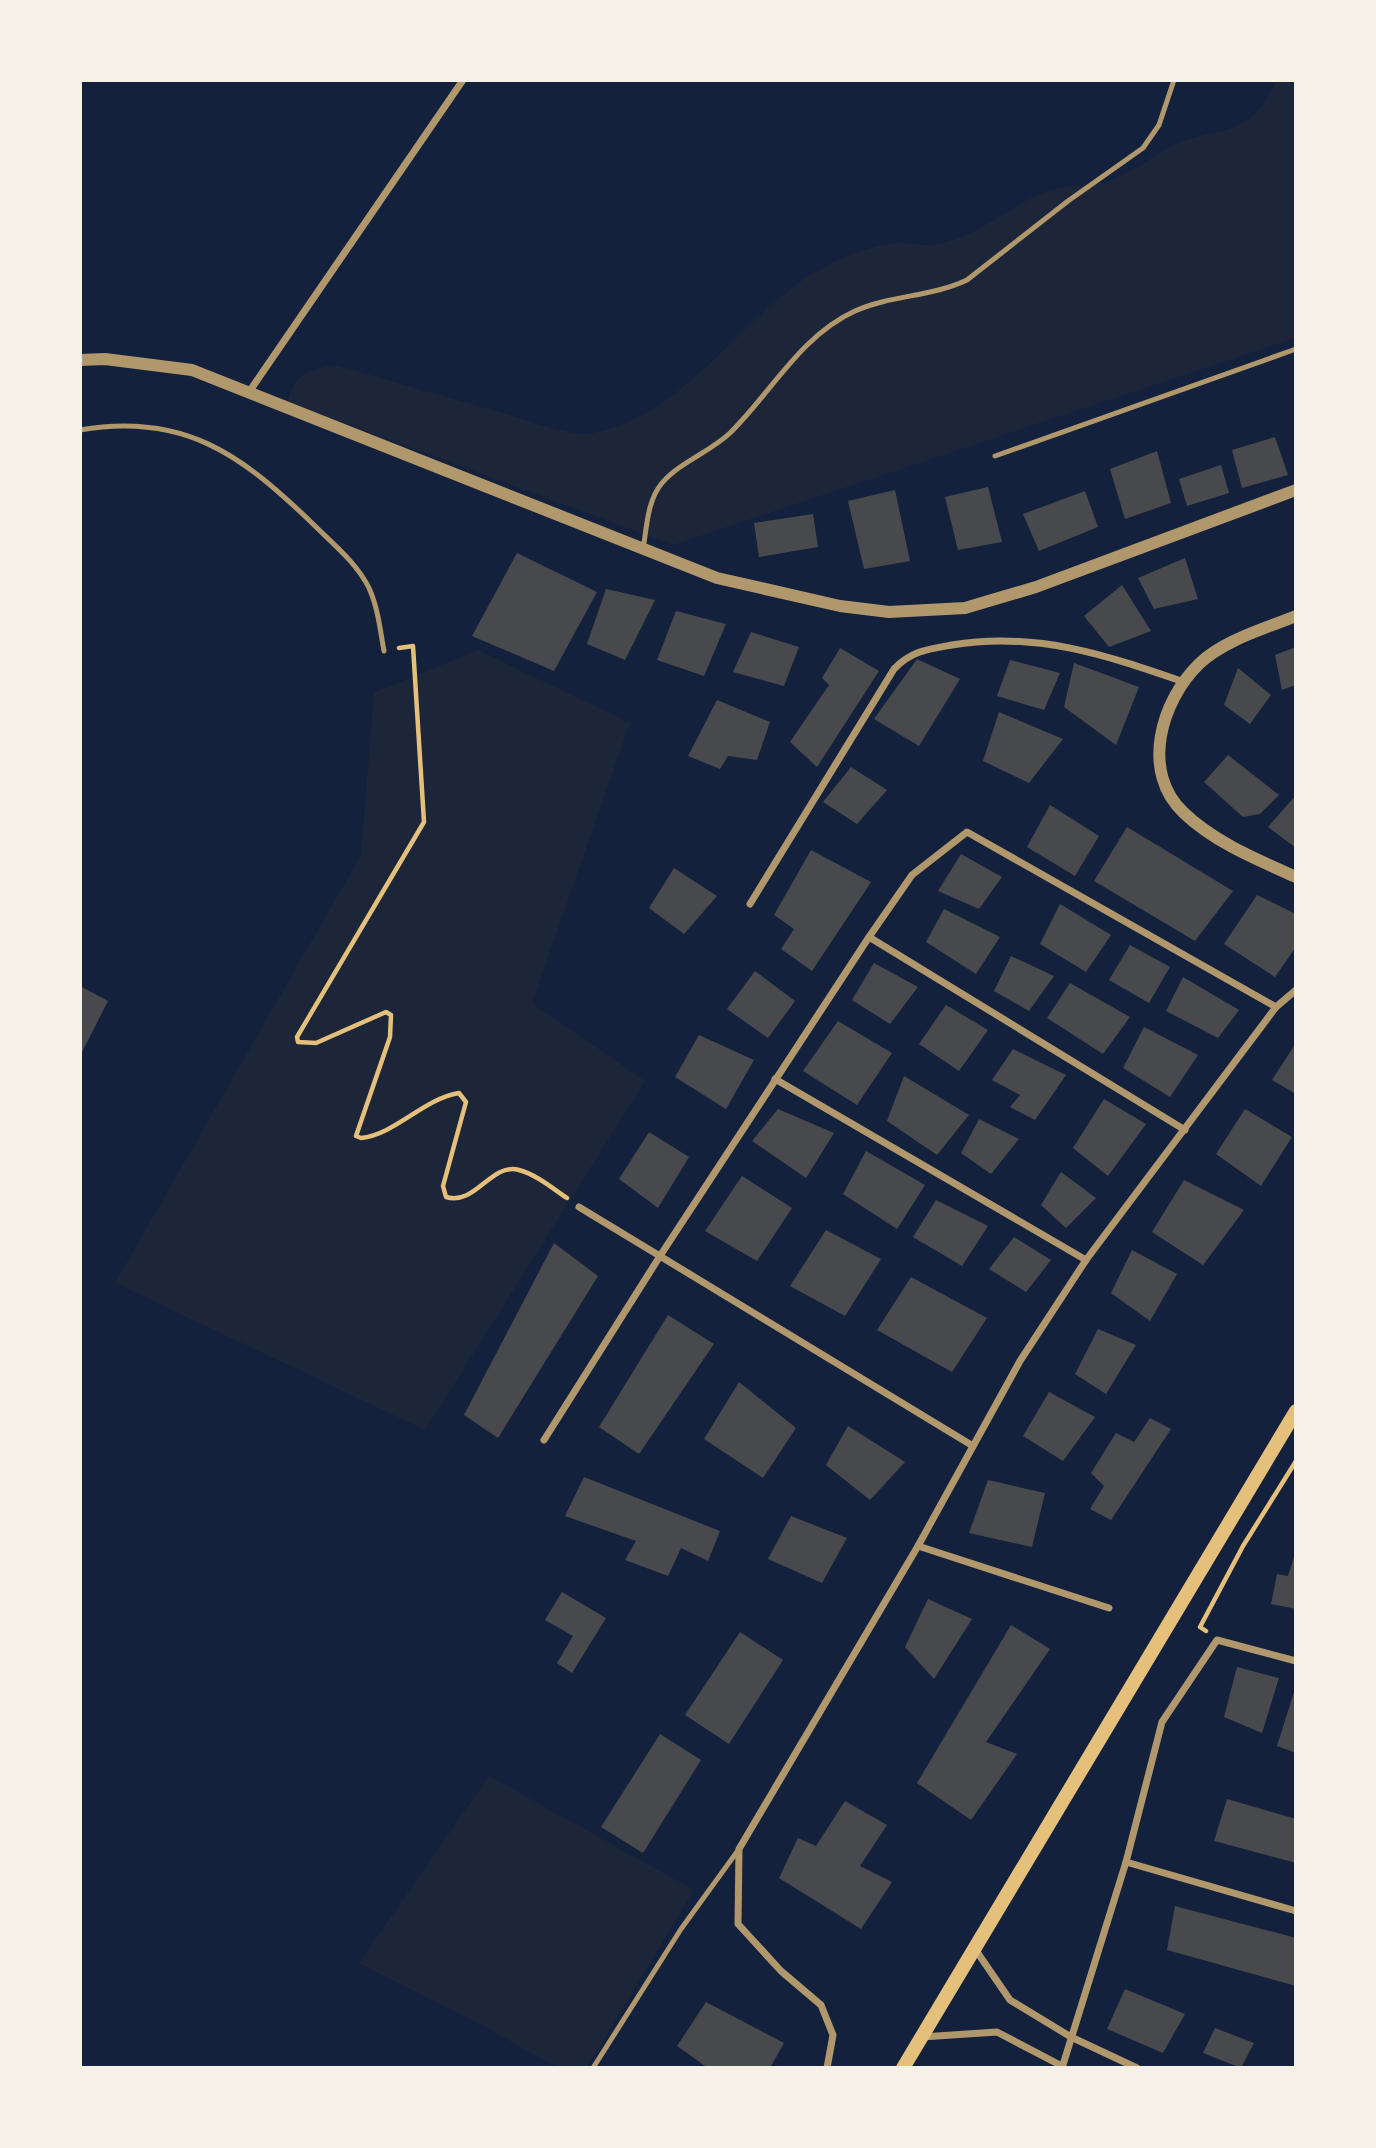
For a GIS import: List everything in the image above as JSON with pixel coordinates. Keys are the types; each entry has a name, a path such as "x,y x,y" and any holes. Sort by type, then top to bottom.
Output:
{"main road":[{"path":"903,2067 1296,1411"}],"street":[{"path":"249,392 463,80"},
{"path":"80,360 105,359 192,370 717,578 840,606 889,612 965,608 1036,587 1296,490"},
{"path":"1296,616 1222,647 1200,663 1184,682 1165,714 1159,744 1161,769 1168,792 1183,812 1205,829 1261,862 1296,877"},
{"path":"750,904 894,669 906,657 933,648 1010,638 1107,655 1184,682"},
{"path":"544,1440 775,1079 912,875 967,832 1276,1007"},
{"path":"869,937 1185,1130"},
{"path":"827,2067 833,2035 821,2005 781,1971 738,1924 739,1849 918,1546 1020,1362 1086,1260 1276,1007 1296,990"},
{"path":"775,1079 1086,1260"},
{"path":"579,1207 973,1446"},
{"path":"918,1546 1109,1608"},
{"path":"921,2037 997,2032 1062,2067 1126,1862 1161,1722 1217,1640 1296,1661"},
{"path":"1126,1862 1296,1911"},
{"path":"974,1948 1010,2000 1071,2037 1138,2067"}],"lane":[{"path":"643,550 651,501 662,484 730,433 813,339 856,310 885,301 951,288 967,280 1068,201 1138,153 1158,125 1174,80"},
{"path":"995,456 1296,349"},
{"path":"80,430 108,425 145,425 196,438 232,454 265,478 342,552 368,586 378,612 384,650"},
{"path":"593,2067 681,1929 739,1849"}],"path":[{"path":"384,650 413,646 424,822 297,1037 298,1042 316,1043 386,1012 391,1015 390,1037 356,1136 360,1138 376,1134 428,1103 459,1093 466,1102 443,1186 446,1197 455,1200 467,1197 502,1171 516,1169 531,1174 579,1207"},
{"path":"1217,1640 1200,1626 1243,1546 1296,1461"}],"shaded area":[{"path":"1277,81 1295,81 1295,338 673,545 288,402 294,385 304,375 336,365 552,428 574,433 593,433 632,420 666,400 788,291 821,268 881,245 932,245 951,241 965,236 1042,193 1110,181 1170,147 1244,123 1266,101"},
{"path":"478,650 630,723 532,1003 645,1081 425,1430 115,1283 361,855 374,693"},
{"path":"489,1776 694,1890 587,2067 557,2067 359,1963"}],"building":[{"path":"1275,437 1288,475 1242,488 1232,450"},
{"path":"1157,451 1171,503 1125,519 1110,469"},
{"path":"1221,465 1229,493 1187,506 1179,479"},
{"path":"988,487 1002,542 958,550 945,497"},
{"path":"895,490 910,561 864,569 848,501"},
{"path":"1085,491 1098,527 1039,551 1023,514"},
{"path":"813,514 818,547 759,557 754,523"},
{"path":"517,553 597,592 554,671 472,636"},
{"path":"1185,558 1198,599 1154,609 1138,578"},
{"path":"1122,585 1151,631 1109,647 1084,616"},
{"path":"606,589 655,600 625,660 587,644"},
{"path":"676,611 726,624 704,676 657,660"},
{"path":"751,632 799,647 784,686 733,672"},
{"path":"1296,647 1296,685 1282,690 1275,655"},
{"path":"840,648 879,671 817,767 790,742 829,685 822,678"},
{"path":"917,659 960,679 919,746 874,719"},
{"path":"1010,660 1060,673 1044,710 997,696"},
{"path":"1074,663 1139,687 1116,745 1064,707"},
{"path":"1238,668 1271,695 1250,724 1224,705"},
{"path":"717,700 770,722 757,760 728,756 720,769 688,756"},
{"path":"999,712 1063,739 1029,783 983,761"},
{"path":"1228,755 1279,795 1260,814 1243,817 1204,782"},
{"path":"851,767 887,790 857,824 823,802"},
{"path":"1296,795 1296,848 1268,827"},
{"path":"1050,805 1099,836 1075,876 1027,847"},
{"path":"1127,827 1233,891 1195,941 1094,881"},
{"path":"811,850 871,882 812,971 781,949 794,929 774,915"},
{"path":"961,854 1002,877 979,909 938,891"},
{"path":"674,868 717,896 684,934 649,908"},
{"path":"1257,895 1296,914 1296,947 1275,977 1224,944"},
{"path":"1060,904 1111,935 1086,972 1040,944"},
{"path":"944,909 1000,937 976,974 926,942"},
{"path":"1130,945 1170,967 1149,1003 1109,980"},
{"path":"1011,956 1054,976 1029,1011 994,991"},
{"path":"874,963 918,987 890,1024 852,1000"},
{"path":"755,971 795,1001 768,1038 727,1009"},
{"path":"1183,977 1239,1010 1218,1038 1166,1011"},
{"path":"1070,983 1130,1017 1103,1054 1047,1018"},
{"path":"80,986 108,1001 80,1056"},
{"path":"946,1005 988,1030 959,1071 919,1044"},
{"path":"838,1021 892,1053 857,1105 803,1071"},
{"path":"1144,1027 1198,1055 1170,1097 1123,1068"},
{"path":"699,1035 754,1060 726,1109 675,1077"},
{"path":"1296,1043 1296,1094 1272,1080"},
{"path":"1013,1049 1066,1075 1035,1120 1010,1107 1020,1095 992,1080"},
{"path":"904,1076 969,1115 937,1155 887,1121"},
{"path":"1104,1099 1146,1124 1108,1176 1073,1148"},
{"path":"778,1109 834,1133 806,1178 752,1141"},
{"path":"1245,1109 1292,1137 1261,1186 1216,1154"},
{"path":"979,1119 1019,1139 991,1174 961,1153"},
{"path":"649,1132 689,1157 658,1208 619,1179"},
{"path":"866,1151 925,1185 897,1229 843,1194"},
{"path":"1061,1172 1096,1198 1066,1228 1041,1205"},
{"path":"742,1176 792,1208 757,1261 705,1231"},
{"path":"1184,1180 1244,1210 1203,1265 1152,1232"},
{"path":"936,1200 988,1226 962,1266 913,1237"},
{"path":"826,1230 881,1259 845,1316 790,1286"},
{"path":"1014,1237 1051,1260 1026,1292 989,1269"},
{"path":"554,1243 598,1276 498,1438 464,1415"},
{"path":"1132,1250 1177,1274 1150,1321 1111,1293"},
{"path":"911,1277 987,1318 952,1372 877,1330"},
{"path":"668,1315 714,1344 639,1454 599,1427"},
{"path":"1098,1329 1136,1345 1106,1394 1075,1374"},
{"path":"739,1382 796,1428 763,1478 704,1439"},
{"path":"1049,1392 1095,1417 1063,1461 1023,1436"},
{"path":"1150,1418 1171,1429 1111,1520 1090,1509 1104,1486 1091,1473 1116,1433 1134,1442"},
{"path":"848,1426 905,1462 870,1500 826,1465"},
{"path":"584,1477 720,1531 708,1561 681,1548 668,1576 625,1560 636,1541 565,1516"},
{"path":"988,1480 1045,1493 1032,1547 969,1533"},
{"path":"791,1516 847,1538 822,1583 768,1559"},
{"path":"1295,1554 1296,1609 1271,1604 1277,1574 1288,1576"},
{"path":"562,1592 606,1618 572,1673 557,1663 573,1636 545,1620"},
{"path":"928,1599 972,1619 934,1679 905,1647"},
{"path":"1011,1625 1050,1649 986,1742 1017,1754 971,1820 917,1783"},
{"path":"740,1632 783,1660 729,1744 685,1715"},
{"path":"1237,1667 1279,1678 1262,1733 1224,1717"},
{"path":"1296,1689 1296,1753 1277,1746"},
{"path":"660,1734 701,1760 643,1853 601,1827"},
{"path":"1227,1799 1296,1819 1296,1863 1214,1841"},
{"path":"845,1801 887,1825 860,1866 892,1882 861,1929 779,1878 798,1838 816,1846"},
{"path":"1175,1906 1296,1938 1296,1986 1167,1950"},
{"path":"1125,1989 1185,2014 1163,2053 1107,2029"},
{"path":"706,2002 784,2043 770,2068 708,2068 677,2046"},
{"path":"1215,2028 1254,2043 1241,2068 1203,2053"}]}
